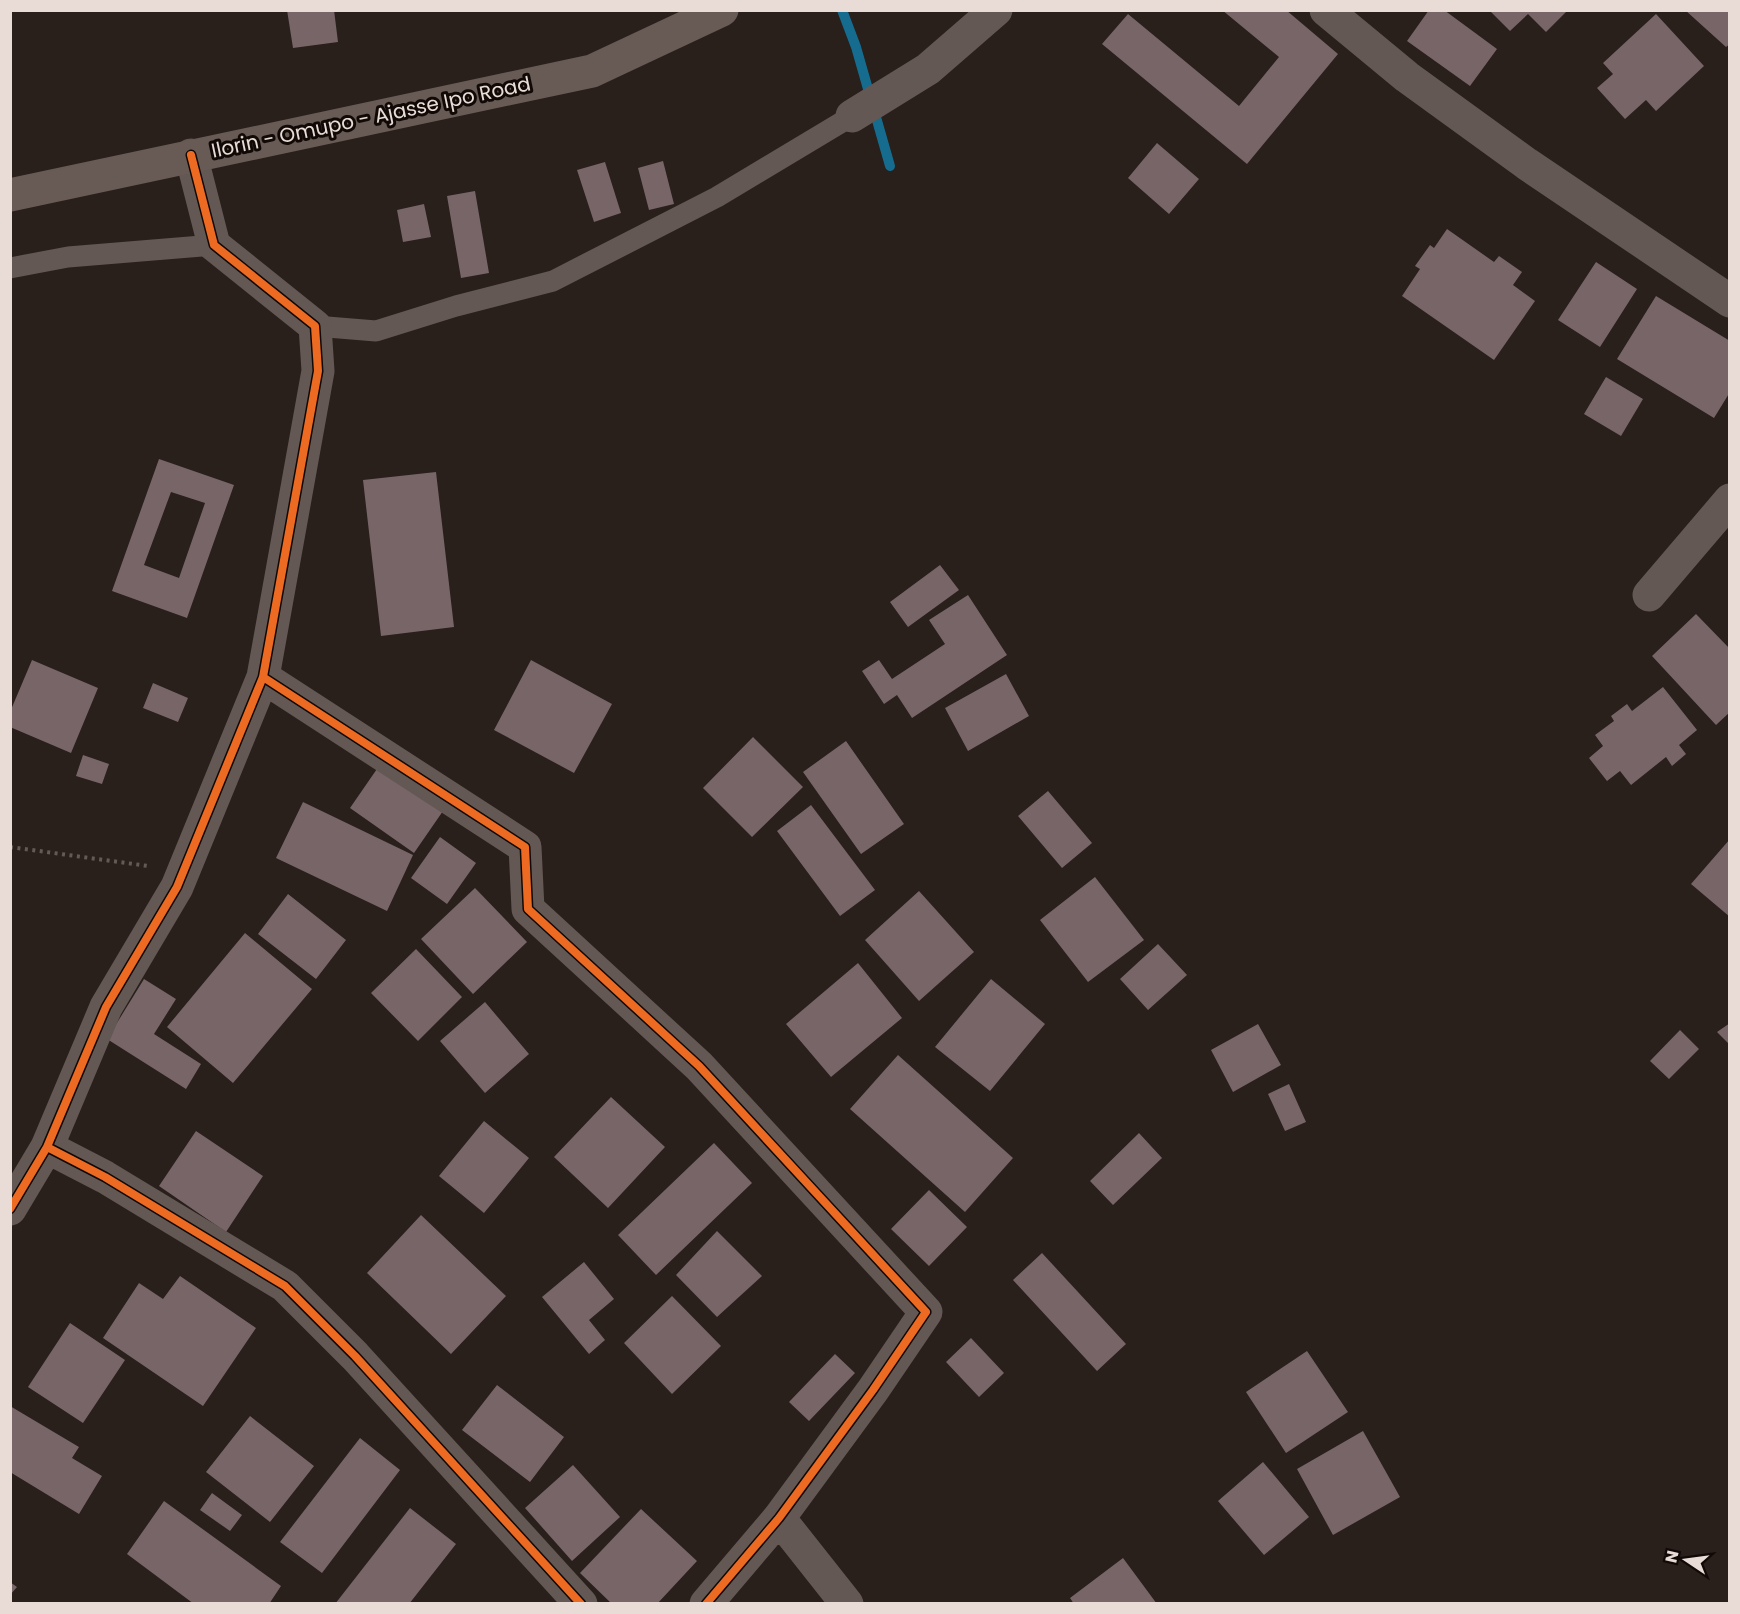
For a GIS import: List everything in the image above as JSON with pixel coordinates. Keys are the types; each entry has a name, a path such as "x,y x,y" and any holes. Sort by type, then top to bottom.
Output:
{"highway":[{"name":"Ilorin - Omupo - Ajasse Ipo Road","path":"10,195 592,71 722,10"}],"street":[{"path":"852,116 928,69 996,10"},
{"path":"1326,10 1407,77 1490,137 1730,301"},
{"path":"10,1209 47,1147 106,1007 177,887 264,677 318,370 315,326 214,245 191,155"},
{"path":"1649,595 1730,500"},
{"path":"264,677 525,847 528,909 699,1066 926,1312 873,1390 779,1518 706,1604"},
{"path":"47,1147 105,1177 285,1286 355,1356 581,1604"},
{"path":"779,1518 847,1604"}],"lane":[{"path":"315,326 376,331 456,306 553,280 717,197 852,116"},
{"path":"10,268 68,257 214,245"}],"path":[{"path":"10,846 184,871"}],"building":[{"path":"287,10 334,10 338,42 293,48"},
{"path":"1222,10 1286,10 1338,54 1247,164 1102,44 1128,14 1239,106 1279,57"},
{"path":"1429,10 1444,10 1497,49 1470,86 1407,41"},
{"path":"1489,10 1568,10 1546,32 1528,14 1510,31"},
{"path":"1685,10 1730,10 1730,44 1726,47"},
{"path":"1656,14 1704,66 1656,111 1646,100 1625,119 1597,88 1613,74 1603,63"},
{"path":"1157,143 1199,179 1169,214 1128,178"},
{"path":"663,161 674,204 649,210 638,168"},
{"path":"605,162 621,213 594,222 577,170"},
{"path":"475,191 489,273 461,278 447,196"},
{"path":"424,204 431,237 403,242 397,210"},
{"path":"1447,229 1494,262 1499,256 1522,272 1513,285 1535,301 1494,360 1402,296 1420,269 1415,266 1430,245 1434,248"},
{"path":"1596,262 1637,289 1600,347 1558,320"},
{"path":"1656,296 1730,341 1730,392 1714,418 1617,359"},
{"path":"1606,377 1643,399 1621,436 1584,414"},
{"path":"159,459 234,485 187,618 112,591","holes":["171,492 205,503 179,578 144,565"]},
{"path":"436,472 454,627 381,636 363,480"},
{"path":"940,565 959,590 908,627 890,602"},
{"path":"968,595 1007,655 912,718 897,695 884,704 862,671 879,660 892,679 945,644 929,620"},
{"path":"1696,614 1730,649 1730,712 1716,725 1652,656"},
{"path":"32,660 98,688 71,753 10,727 10,712"},
{"path":"531,660 612,704 574,773 494,730"},
{"path":"1006,674 1029,716 968,751 945,708"},
{"path":"153,683 188,698 178,722 143,708"},
{"path":"1663,687 1697,730 1679,745 1686,754 1672,766 1666,757 1631,785 1620,771 1607,781 1589,758 1603,746 1595,735 1614,721 1611,716 1627,704 1632,711"},
{"path":"753,737 803,787 752,837 703,788"},
{"path":"846,741 904,824 861,854 803,772"},
{"path":"83,755 109,764 102,784 76,776"},
{"path":"379,766 443,811 414,853 350,808"},
{"path":"1048,791 1092,843 1062,868 1018,816"},
{"path":"303,802 413,855 387,911 276,858"},
{"path":"811,805 875,890 840,916 777,831"},
{"path":"440,837 476,863 447,904 411,878"},
{"path":"1730,839 1730,917 1691,884"},
{"path":"1095,877 1144,940 1088,982 1040,920"},
{"path":"475,888 527,942 473,994 421,939"},
{"path":"919,891 974,952 919,1001 865,940"},
{"path":"288,894 346,940 316,979 258,934"},
{"path":"245,933 312,989 233,1083 167,1027"},
{"path":"1158,944 1187,975 1148,1010 1120,979"},
{"path":"416,949 462,997 418,1041 371,993"},
{"path":"858,963 902,1018 831,1077 786,1024"},
{"path":"144,979 176,999 154,1034 201,1064 186,1089 107,1039"},
{"path":"991,979 1045,1024 990,1091 935,1047"},
{"path":"485,1002 529,1054 485,1093 440,1041"},
{"path":"1730,1023 1730,1045 1717,1032"},
{"path":"1258,1024 1281,1065 1233,1092 1211,1050"},
{"path":"1680,1030 1699,1049 1669,1079 1650,1061"},
{"path":"898,1055 1013,1158 965,1212 850,1109"},
{"path":"1289,1084 1306,1122 1285,1131 1268,1094"},
{"path":"611,1097 665,1147 608,1208 554,1157"},
{"path":"484,1121 529,1158 484,1213 439,1176"},
{"path":"196,1131 263,1176 226,1232 159,1186"},
{"path":"1139,1133 1162,1158 1113,1205 1090,1181"},
{"path":"714,1143 752,1183 656,1275 618,1235"},
{"path":"929,1190 967,1227 929,1266 891,1229"},
{"path":"421,1215 506,1296 451,1354 367,1273"},
{"path":"717,1231 762,1276 717,1317 676,1275"},
{"path":"1042,1253 1126,1344 1097,1371 1013,1280"},
{"path":"584,1262 614,1299 589,1320 605,1340 589,1354 542,1297"},
{"path":"180,1276 256,1328 203,1406 103,1338 139,1283 163,1299"},
{"path":"672,1296 721,1346 672,1394 624,1343"},
{"path":"70,1323 125,1360 83,1423 28,1387"},
{"path":"971,1338 1004,1373 979,1397 946,1362"},
{"path":"1307,1351 1348,1412 1286,1453 1246,1392"},
{"path":"835,1354 855,1373 809,1421 789,1402"},
{"path":"497,1385 564,1437 530,1482 462,1430"},
{"path":"10,1406 79,1447 72,1458 102,1476 79,1514 10,1472"},
{"path":"250,1416 314,1466 270,1522 206,1472"},
{"path":"1363,1431 1400,1497 1333,1535 1297,1469"},
{"path":"360,1438 400,1470 322,1573 280,1542"},
{"path":"1263,1462 1309,1517 1264,1555 1218,1501"},
{"path":"573,1465 620,1517 572,1561 525,1508"},
{"path":"212,1493 242,1515 230,1531 200,1510"},
{"path":"164,1501 281,1586 269,1604 194,1604 127,1554"},
{"path":"410,1508 456,1544 409,1604 335,1604"},
{"path":"641,1509 697,1561 657,1604 612,1604 580,1573"},
{"path":"1123,1558 1157,1604 1074,1604 1070,1598"},
{"path":"10,1582 17,1587 10,1595"}],"waterway":[{"path":"842,10 856,47 890,166"}],"cycle path":[{"path":"10,1209 47,1147 106,1007 177,887 263,677 318,371 315,326 214,245 191,155"},
{"path":"263,677 525,847 528,909 699,1066 926,1312 873,1390 779,1518 706,1604"},
{"path":"47,1147 105,1177 285,1286 355,1356 581,1604"}]}
